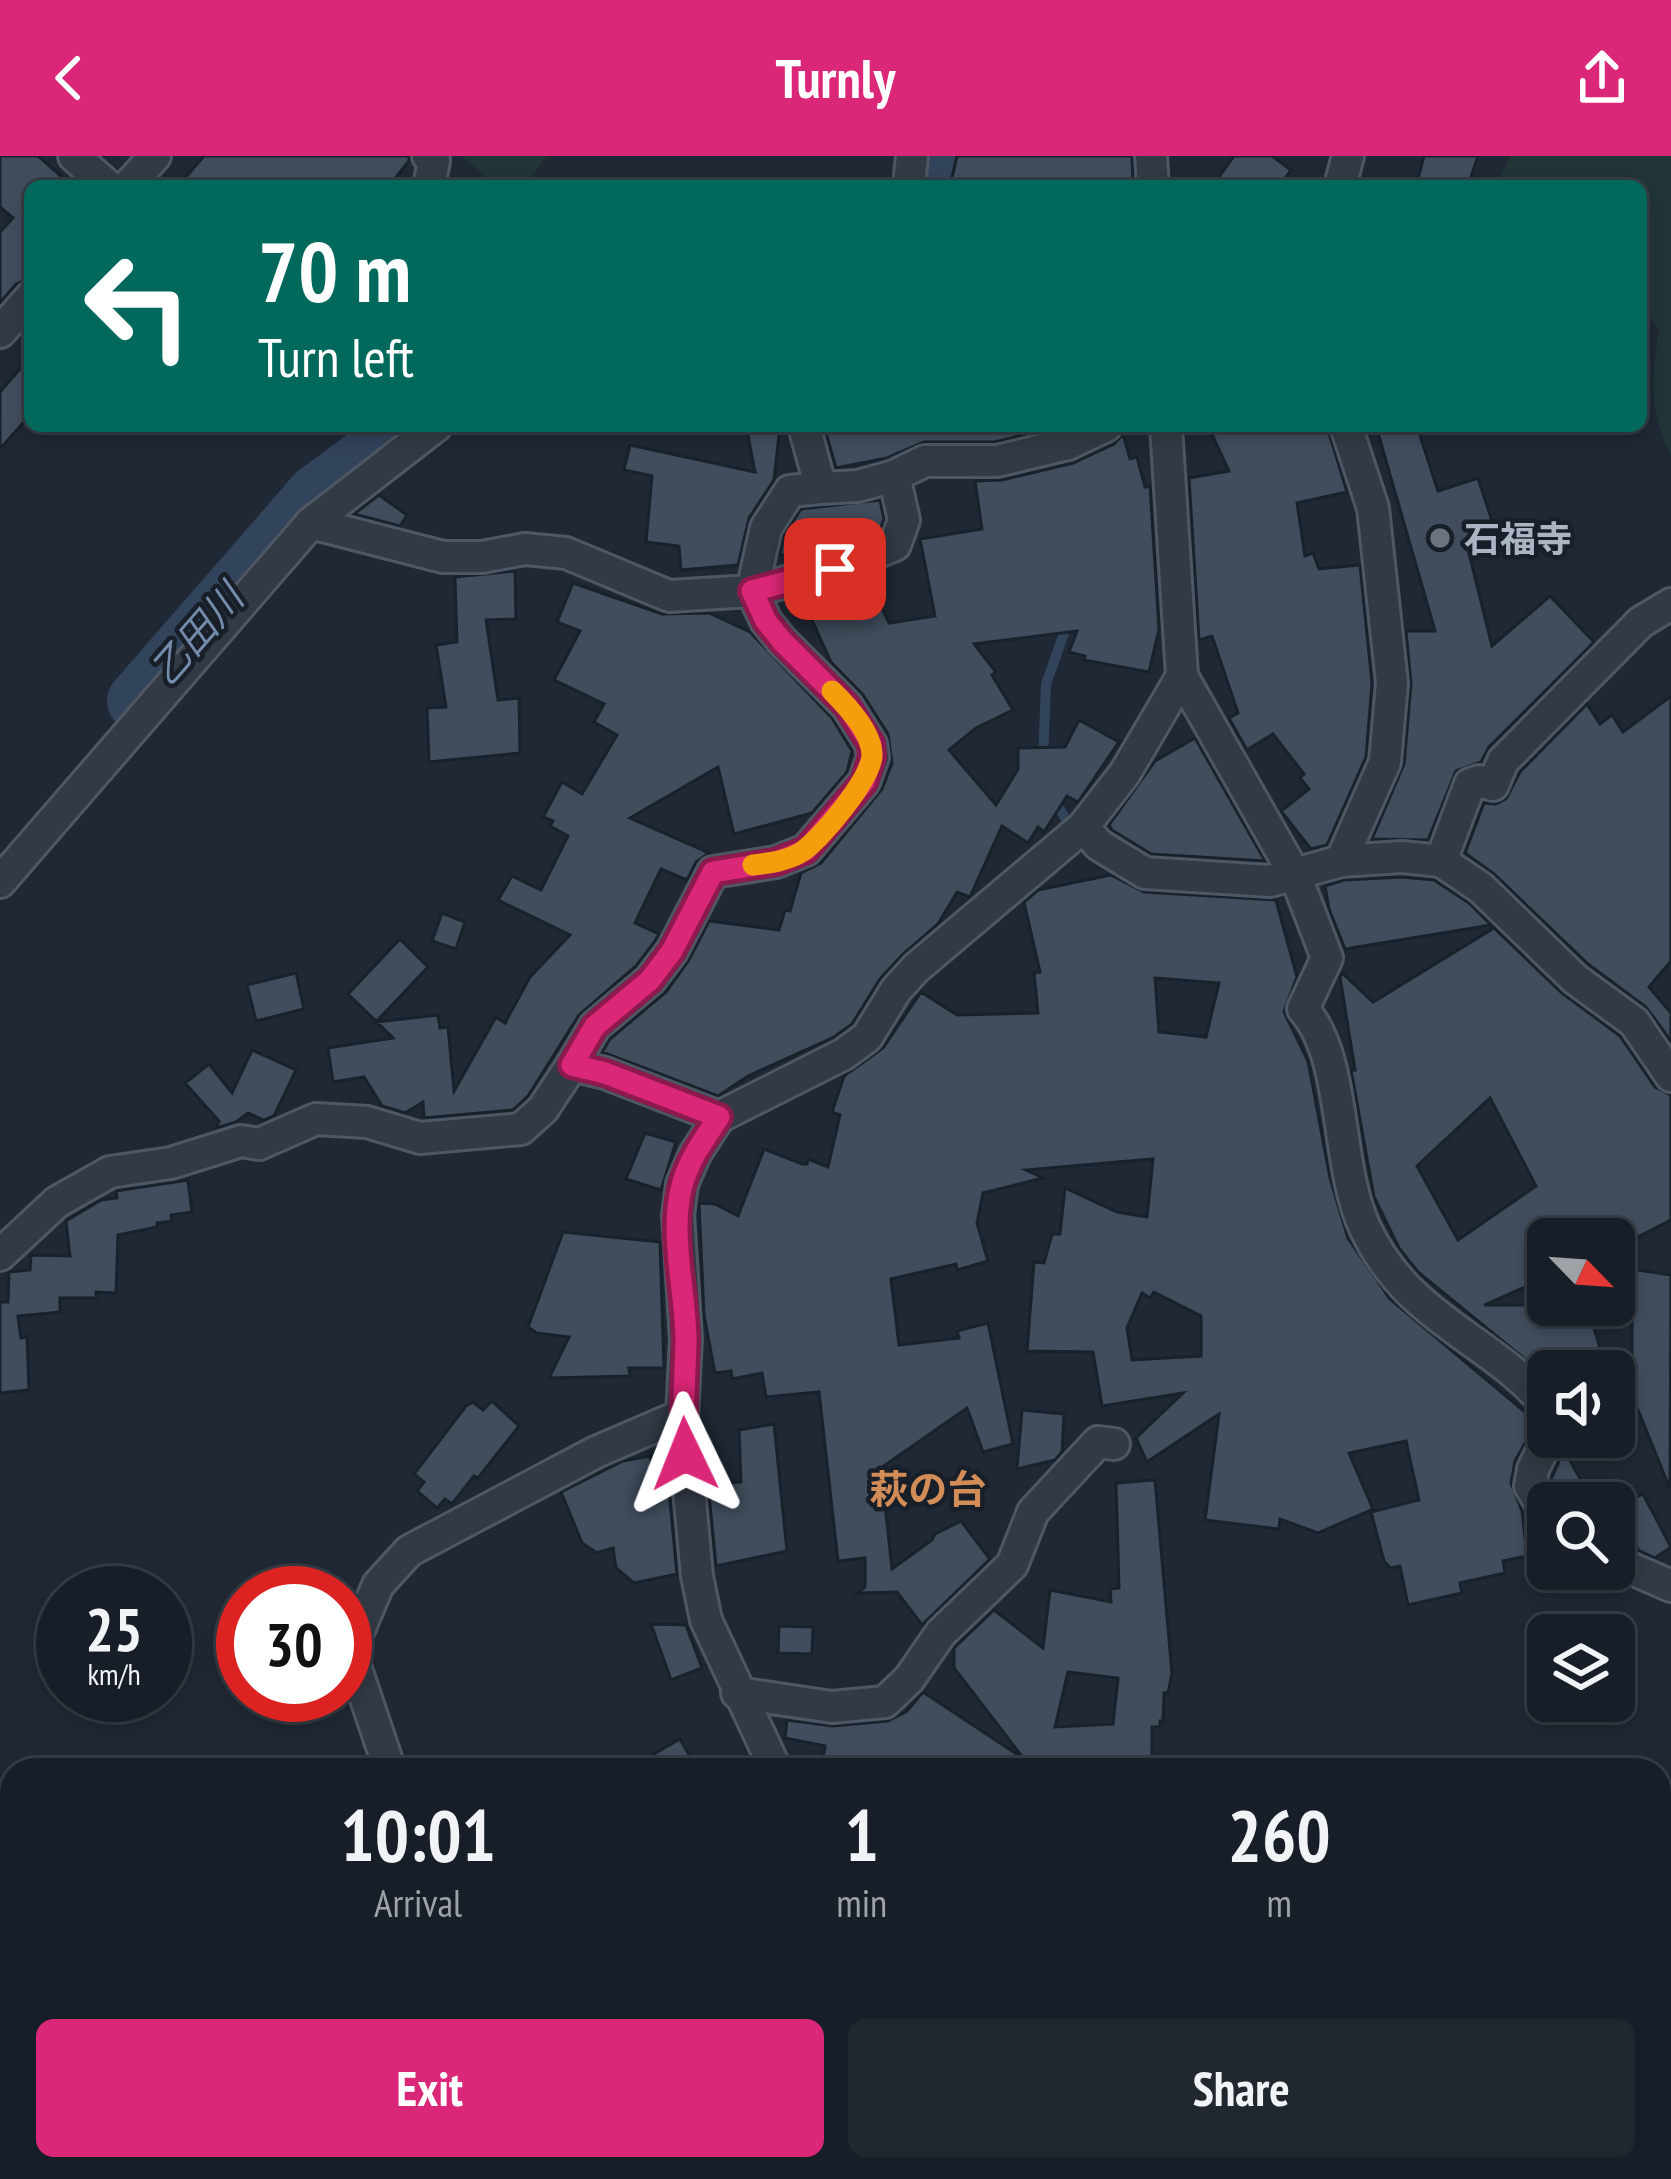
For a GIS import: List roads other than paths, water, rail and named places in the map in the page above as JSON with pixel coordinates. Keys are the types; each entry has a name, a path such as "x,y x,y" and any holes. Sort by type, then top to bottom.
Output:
{"street":[{"path":"74,156 101,180"},
{"path":"133,180 155,156"},
{"path":"0,332 24,305"},
{"path":"0,882 311,523 428,432"},
{"path":"806,432 821,488"},
{"path":"1166,432 1182,676 1297,877 1327,958 1304,1009 1327,1052 1344,1159 1364,1225 1386,1265 1407,1290 1449,1328 1527,1385"},
{"path":"1341,861 1385,762 1392,683 1372,508 1348,432"},
{"path":"0,1255 57,1202 110,1172 171,1163 241,1141 259,1144 316,1119 368,1122 420,1138 521,1129 543,1109 595,1026 650,980 672,951 713,872 776,862 806,850 869,773 871,744 847,706 782,641 752,591 766,528 790,490 858,486 925,461 997,461 1058,440"},
{"path":"311,523 443,557 482,557 525,549 566,554 669,596 752,591 835,569 895,545 904,520 894,476"},
{"path":"1441,861 1470,784 1493,785 1504,761 1640,622 1671,604"},
{"path":"770,1758 706,1620 697,1576 682,1415 686,1339 678,1215 682,1184 694,1154 719,1117 844,1054 867,1037 916,968 1084,827 1125,773 1182,676"},
{"path":"1084,827 1099,845 1145,873 1270,881 1341,861 1402,856 1441,861 1480,888 1575,979 1634,1022 1671,1076"},
{"path":"572,1065 719,1117"},
{"path":"386,1758 350,1651 378,1586 409,1550 596,1453 682,1415"},
{"path":"737,1693 832,1707 884,1702 908,1679 941,1633 1012,1565 1033,1512 1060,1479 1098,1442 1114,1444"},
{"path":"1635,1571 1671,1586"}],"waterway":[{"name":"乙田川","path":"927,180 928,156"},
{"name":"乙田川","path":"137,701 317,494 402,432"},
{"path":"1043,761 1046,684 1068,622"},
{"path":"1052,797 1069,824"}],"place":[{"name":"石福寺","path":"1440,538"}],"district":[{"name":"萩の台","path":"928,1488"}]}
